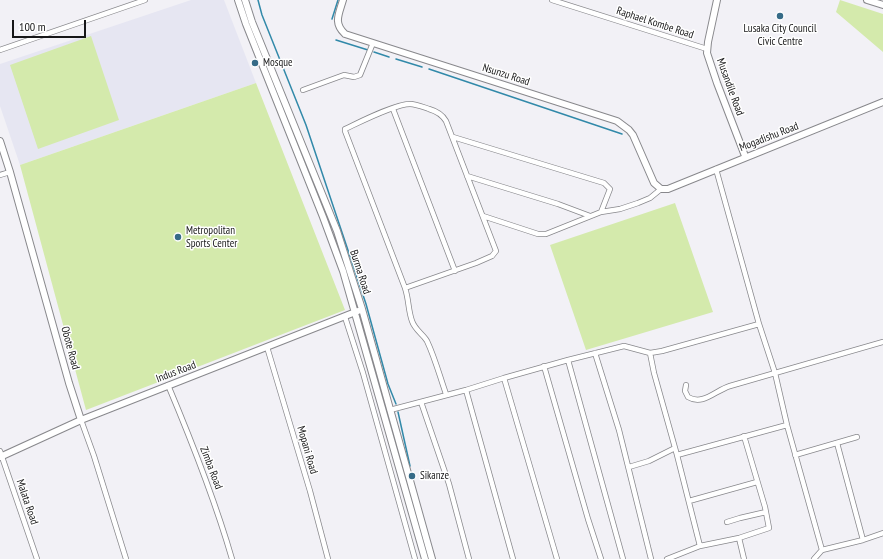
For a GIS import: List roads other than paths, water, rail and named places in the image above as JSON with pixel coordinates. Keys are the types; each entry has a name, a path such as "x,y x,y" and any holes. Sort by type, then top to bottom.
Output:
{"street":[{"path":"0,50 145,0"},
{"name":"Burma Road","path":"238,0 246,24 359,311 390,410 432,559"},
{"name":"Burma Road","path":"245,0 252,22 337,231 426,559"},
{"name":"Nsunzu Road","path":"343,0 337,19 341,30 346,34 617,121 633,134 654,184 661,189"},
{"name":"Raphael Kombe Road","path":"552,0 707,50"},
{"name":"Musandile Road","path":"717,0 707,50 708,57 746,156"},
{"path":"867,0 883,5"},
{"path":"303,90 344,75 354,77 360,75 373,43"},
{"name":"Mogadishu Road","path":"661,189 668,188 883,102"},
{"path":"405,288 455,271 492,256 496,252 453,137 443,116 431,110 410,104 365,120 345,129 345,131 405,288 412,321 416,329 426,340 446,394"},
{"path":"393,109 455,271"},
{"path":"453,137 604,183 609,187 610,192 601,212"},
{"name":"Obote Road","path":"0,141 69,383 94,456 126,559"},
{"path":"716,169 759,324 775,373 787,425 822,550"},
{"path":"0,175 10,172"},
{"path":"467,176 558,204 590,216"},
{"path":"483,216 542,235 551,233 601,212 625,208 650,198 661,189"},
{"name":"Indus Road","path":"1,454 81,420 359,311"},
{"path":"345,317 363,372 415,559"},
{"path":"390,410 446,394 466,390 544,366 624,346 650,353 671,349 759,324"},
{"path":"686,384 685,391 688,397 703,399 714,395 727,386 883,342"},
{"name":"Mopani Road","path":"267,347 308,483 328,559"},
{"path":"595,353 619,430 651,559"},
{"path":"650,353 700,546"},
{"path":"568,360 623,559"},
{"path":"544,366 601,559"},
{"path":"504,378 557,559"},
{"name":"Zimba Road","path":"168,386 188,432 210,490 232,559"},
{"path":"466,390 513,559"},
{"path":"421,402 449,484 469,559"},
{"path":"677,454 787,425"},
{"path":"667,559 700,546 739,538 769,528 766,512 744,436"},
{"path":"795,455 857,437"},
{"path":"837,442 863,540"},
{"path":"628,467 644,462 675,448"},
{"name":"Malata Road","path":"1,454 37,559"},
{"path":"689,501 757,482"},
{"path":"726,522 766,512"},
{"path":"814,559 822,550 863,540 883,533"},
{"path":"739,538 744,559"}],"waterway":[{"path":"258,0 262,15 306,125 366,304 388,384 396,404"},
{"path":"332,19 338,0"},
{"path":"336,40 368,50"},
{"path":"374,52 389,57"},
{"path":"396,59 422,67"},
{"path":"429,69 622,134"},
{"path":"398,412 410,466"}],"place":[{"name":"Lusaka City Council Civic Centre","path":"780,16"},
{"name":"Mosque","path":"255,63"},
{"name":"Metropolitan Sports Center","path":"178,237"},
{"name":"Sikanze","path":"412,476"}]}
